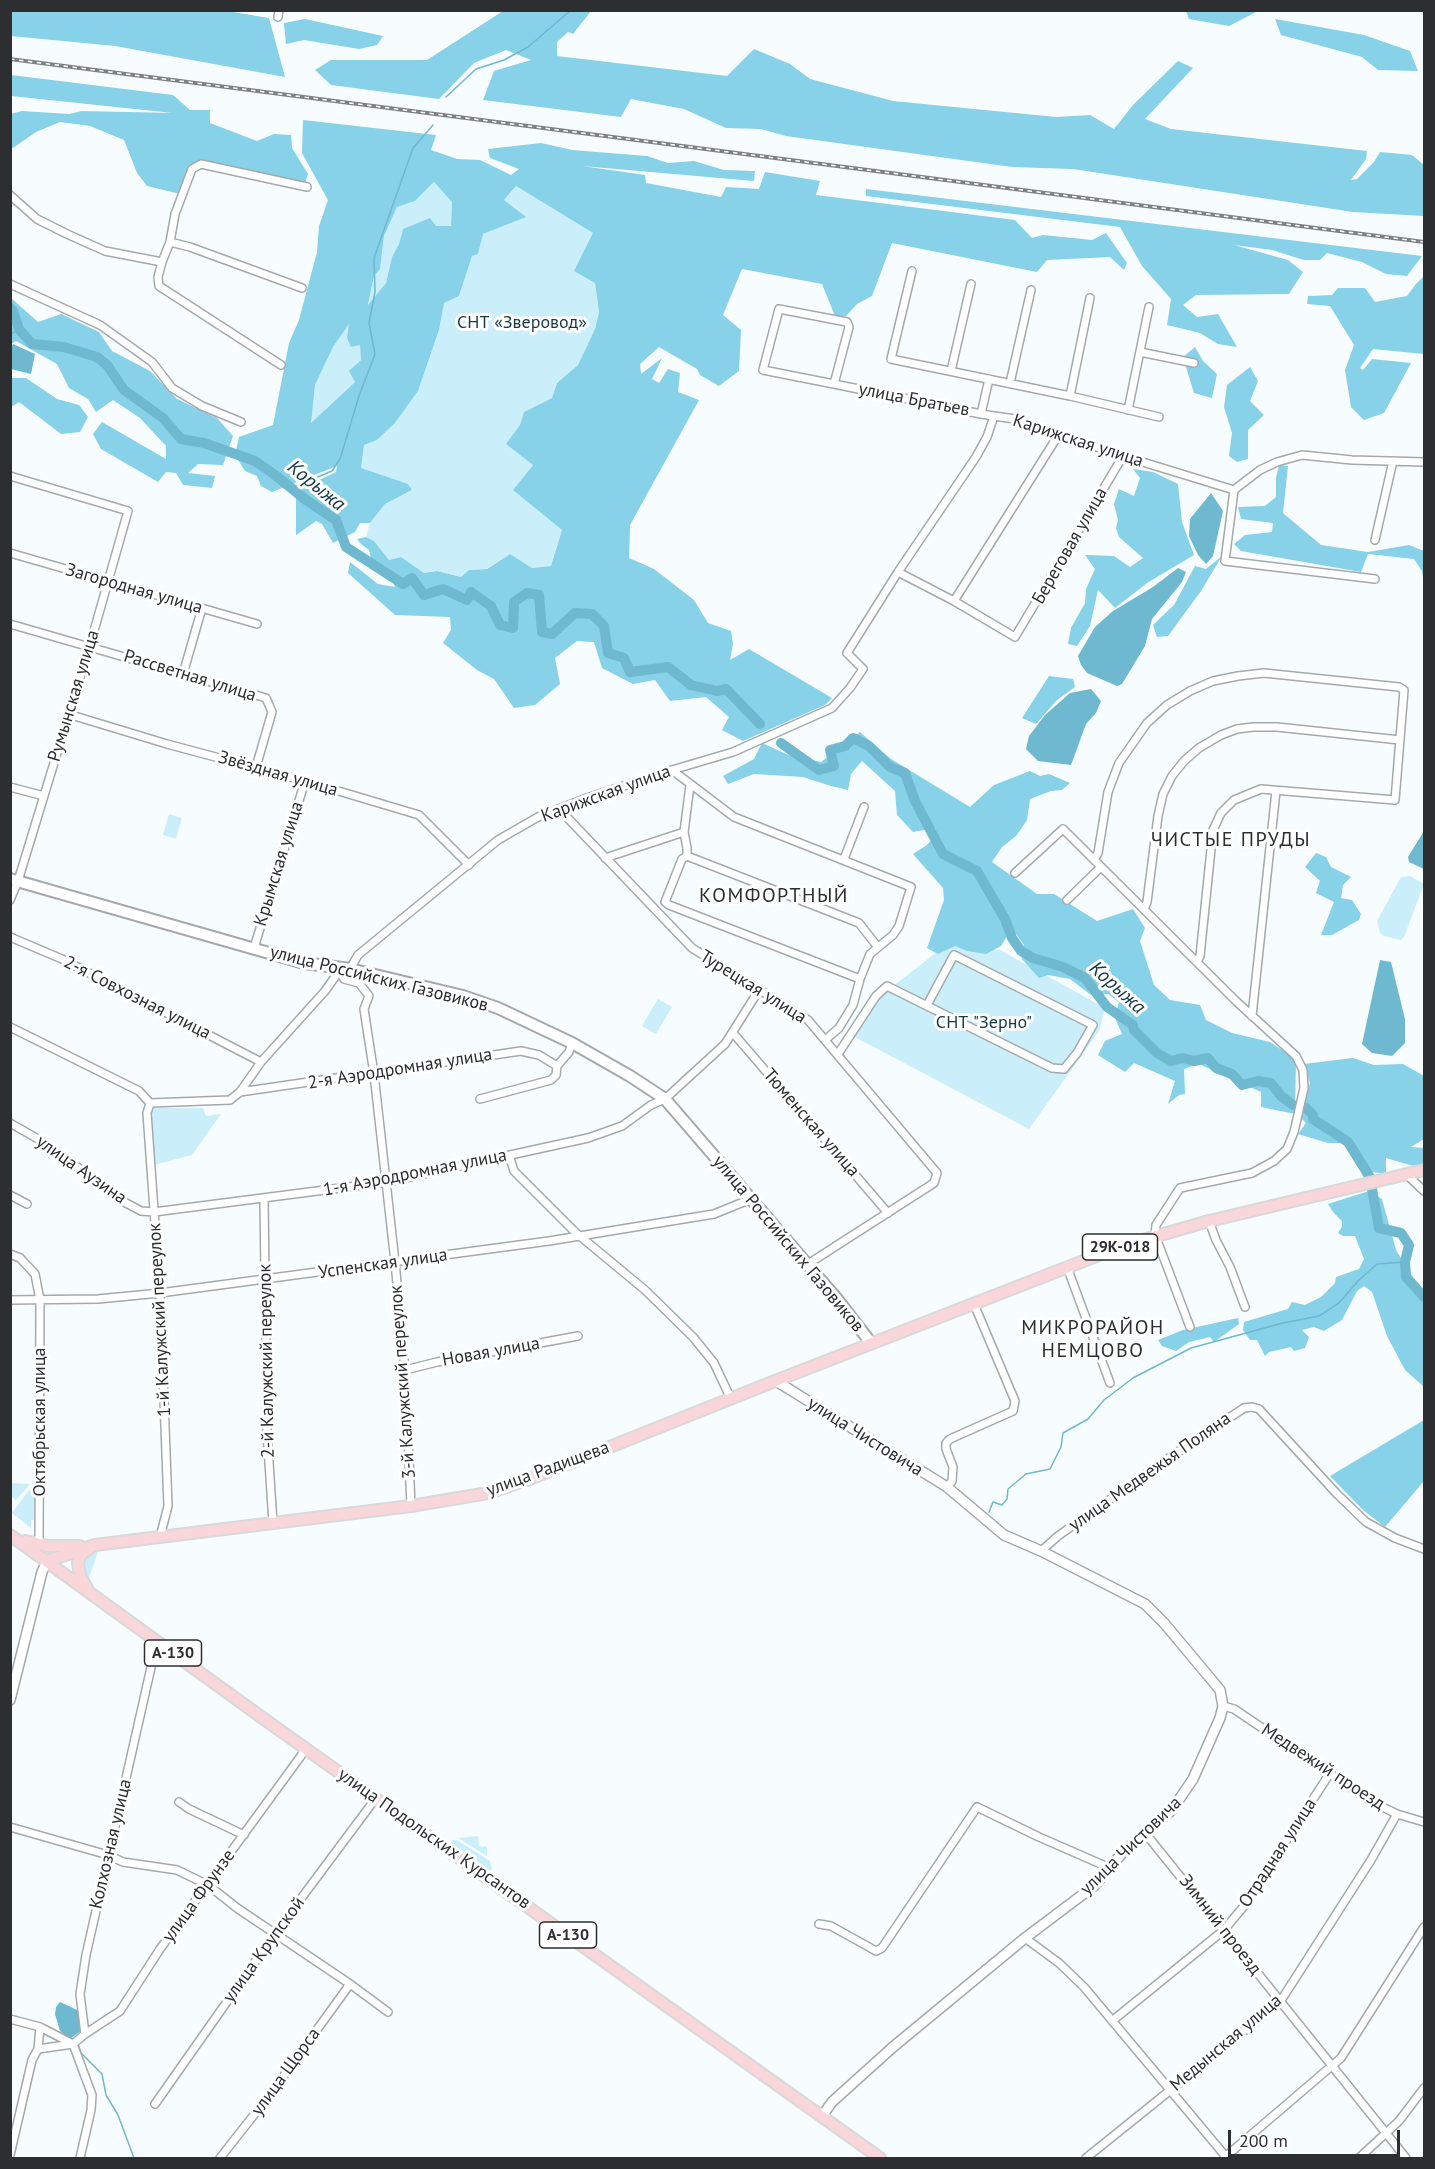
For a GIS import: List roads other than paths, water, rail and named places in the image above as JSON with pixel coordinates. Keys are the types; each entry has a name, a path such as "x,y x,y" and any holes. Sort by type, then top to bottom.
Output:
{"main road":[{"name":"улица Российских Газовиков","path":"14,880 304,963 350,969 463,996 538,1026 572,1043 665,1099 808,1264 871,1343"},
{"name":"29К-018","path":"1067,1268 1155,1235 1425,1170"},
{"name":"улица Радищева","path":"47,1561 95,1545 411,1506 499,1490 1067,1268"},
{"path":"13,1536 39,1545 57,1547 95,1545"},
{"name":"А-130","path":"13,1536 47,1561"},
{"path":"92,1594 81,1580 78,1563 85,1551 95,1545"},
{"name":"улица Подольских Курсантов","path":"47,1561 306,1749 822,2116"},
{"name":"А-130","path":"822,2116 880,2158"}],"street":[{"path":"281,365 159,286 158,277 192,169 201,164 307,187"},
{"path":"10,195 37,219 105,251 162,262"},
{"path":"170,242 190,247 302,288"},
{"path":"912,271 891,359 1159,417"},
{"path":"10,284 100,325 152,362 172,388 202,406 241,422"},
{"path":"951,371 971,284"},
{"path":"1010,384 1031,290"},
{"path":"1070,396 1090,298"},
{"path":"1128,410 1149,308"},
{"name":"улица Братьев","path":"834,384 849,327 848,322 779,309 763,370 994,417"},
{"path":"1140,352 1194,363"},
{"path":"981,414 988,379"},
{"name":"Карижская улица","path":"350,969 358,955 498,840 538,818 672,770 734,752 832,708 863,669 847,653 898,572 975,458 987,437 994,417 1015,419 1123,456 1234,490"},
{"path":"898,572 954,601 1059,434"},
{"path":"1375,579 1225,561 1234,490 1260,470 1302,454 1352,460 1425,462"},
{"name":"Береговая улица","path":"954,601 1016,637 1123,456"},
{"path":"1375,540 1393,461"},
{"name":"Румынская улица","path":"10,476 128,511 90,645 44,796 14,880 10,900"},
{"name":"Загородная улица","path":"10,553 257,624"},
{"path":"183,674 202,609"},
{"name":"Рассветная улица","path":"10,624 90,645 266,698 272,712 256,767"},
{"path":"1094,860 1098,853 1108,792 1128,747 1147,723 1167,705 1190,691 1213,681 1264,673 1399,687 1404,690 1395,800 1261,789 1234,800 1221,813 1213,830 1200,956 1197,962"},
{"name":"Звёздная улица","path":"68,714 419,815 468,866"},
{"path":"1144,909 1147,902 1163,794 1184,761 1199,748 1221,735 1237,729 1253,727 1277,727 1400,740"},
{"path":"672,770 734,817 911,886 899,926 893,935 870,954 853,1005 839,1028 825,1040"},
{"name":"Крымская улица","path":"254,948 305,781"},
{"path":"687,855 684,832 690,785"},
{"path":"10,787 44,796"},
{"path":"1252,1016 1276,790"},
{"path":"844,859 864,807"},
{"name":"Турецкая улица","path":"559,809 692,948 808,1020 937,1173 934,1183 888,1213"},
{"path":"1015,873 1063,829 1252,1016 1296,1056 1303,1070 1304,1088 1294,1132 1287,1149 1274,1161 1252,1173 1180,1188 1155,1225 1155,1235 1167,1261 1190,1327"},
{"path":"605,858 684,832"},
{"path":"687,855 859,924 878,946"},
{"path":"687,855 682,859 665,902 669,905 860,979"},
{"path":"1067,900 1101,867"},
{"name":"2-я Совхозная улица","path":"10,937 62,959 261,1062"},
{"path":"838,1054 876,996 887,986 1052,1068 1064,1069 1077,1053 1093,1025 954,956 927,1005"},
{"path":"240,1092 261,1062 325,991 337,974 338,968"},
{"name":"3-й Калужский переулок","path":"338,968 344,979 358,983 369,996 364,1009 387,1182 405,1370 411,1506"},
{"name":"1-я Аэродромная улица","path":"154,1212 387,1182 588,1138 622,1126 651,1105 665,1099 725,1044 759,990"},
{"path":"10,1027 139,1091 150,1103"},
{"name":"Тюменская улица","path":"733,1033 888,1213"},
{"path":"480,1100 551,1080 556,1075 557,1066 569,1052 572,1043"},
{"name":"2-я Аэродромная улица","path":"150,1103 230,1100 240,1092 521,1051 539,1056 557,1066"},
{"name":"1-й Калужский переулок","path":"150,1103 147,1113 160,1293 168,1506 160,1537"},
{"name":"улица Аузина","path":"10,1123 45,1143 126,1203 141,1211 154,1212"},
{"path":"509,1155 514,1171 580,1236 645,1290 693,1337 714,1363 731,1399"},
{"path":"1406,1174 1425,1191"},
{"path":"10,1196 27,1204"},
{"name":"2-й Калужский переулок","path":"264,1199 267,1432 273,1522"},
{"name":"Успенская улица","path":"10,1300 98,1299 160,1293 394,1262 580,1236 714,1214 751,1199"},
{"path":"808,1264 888,1213"},
{"path":"1209,1221 1245,1307"},
{"name":"Октябрьская улица","path":"10,1254 20,1258 35,1274 40,1300 39,1545"},
{"path":"1067,1268 1110,1383"},
{"path":"947,1487 952,1481 953,1467 946,1443 950,1439 1013,1411 1015,1401 974,1304"},
{"name":"Новая улица","path":"405,1370 578,1336"},
{"name":"улица Чистовича","path":"776,1381 947,1487 1004,1536 1041,1551 1145,1604 1164,1623 1220,1690 1223,1706 1220,1718 1185,1793 1172,1810 1124,1851 1094,1886 1025,1938 867,2069 822,2116"},
{"name":"улица Медвежья Поляна","path":"1041,1551 1058,1536 1160,1464 1244,1408 1252,1407 1259,1409 1337,1494 1366,1522 1395,1538 1425,1549"},
{"path":"10,1700 40,1580 47,1561"},
{"name":"Колхозная улица","path":"85,2034 80,1994 86,1955 157,1641"},
{"name":"Медвежий проезд","path":"1223,1706 1234,1709 1372,1802 1398,1814 1425,1822"},
{"name":"улица Фрунзе","path":"85,2034 120,2011 160,1949 306,1749"},
{"name":"Отрадная улица","path":"1112,2021 1224,1930 1244,1906 1330,1773"},
{"name":"улица Крупской","path":"154,2104 276,1932 376,1798"},
{"path":"179,1802 244,1835"},
{"path":"819,1924 831,1926 876,1951 882,1948 977,1807 1110,1868"},
{"name":"Медынская улица","path":"1086,2158 1280,2002 1398,1814"},
{"path":"10,1827 123,1862 177,1870 208,1885 237,1908 276,1932 388,2012"},
{"name":"Зимний проезд","path":"1146,1834 1406,2158"},
{"path":"1025,1938 1059,1963 1084,1987 1169,2090 1174,2093 1225,2158 1341,2058 1425,1927"},
{"name":"улица Щорса","path":"220,2158 262,2105 350,1984"},
{"path":"10,2019 40,2027 73,2044 92,2095 91,2110 80,2158"},
{"path":"10,2156 32,2060 38,2049 40,2027"},
{"path":"38,2049 73,2044 85,2034"},
{"path":"1359,2158 1400,2121 1425,2088"}],"waterway":[{"path":"446,97 476,69 504,60 528,47 571,10"},
{"path":"291,488 332,471 340,459 359,396 375,354 369,323 375,292 374,258 413,148 433,125"},
{"name":"Корыжа","path":"10,308 19,329 32,344 64,347 97,357 107,365 124,390 163,418 181,439 204,443 255,461 336,520 346,547 403,584 412,578 424,595 443,589 467,600 471,592 491,606 500,625 513,628 514,602 527,593 539,595 542,632 552,634 575,613 592,614 604,626 608,653 624,658 630,672 668,667 691,685 717,691 726,689 760,724"},
{"path":"10,335 19,329"},
{"name":"Корыжа","path":"781,743 819,770 834,766 830,750 845,746 853,738 869,746 890,767 905,773 915,801 943,854 977,871 1021,951 1085,978 1107,1007 1133,1025 1134,1030 1157,1053 1171,1061 1183,1058 1194,1061 1208,1058 1216,1068 1232,1074 1242,1085 1258,1081 1271,1083 1281,1096 1293,1105 1306,1108 1313,1115 1313,1119 1348,1142 1371,1179"},
{"name":"Корыжа","path":"1372,1189 1379,1228 1401,1233 1409,1245 1405,1262 1406,1277 1424,1297"},
{"path":"989,1512 993,1502 1002,1505 1007,1499 1008,1489 1026,1474 1050,1469 1061,1447 1063,1433 1088,1419 1104,1400 1133,1378 1191,1348 1283,1323 1319,1316 1339,1303 1377,1264 1405,1262"},
{"path":"78,2044 81,2053 102,2074 106,2095 118,2115 134,2158"}],"railway":[{"path":"10,59 1424,242"}],"district":[{"name":"ЧИСТЫЕ ПРУДЫ","path":"1231,840"},
{"name":"КОМФОРТНЫЙ","path":"774,896"},
{"name":"МИКРОРАЙОН НЕМЦОВО","path":"1093,1340"}],"park label":[{"name":"СНТ «Зверовод»","path":"522,323"},
{"name":"СНТ \"Зерно\"","path":"984,1023"}]}
